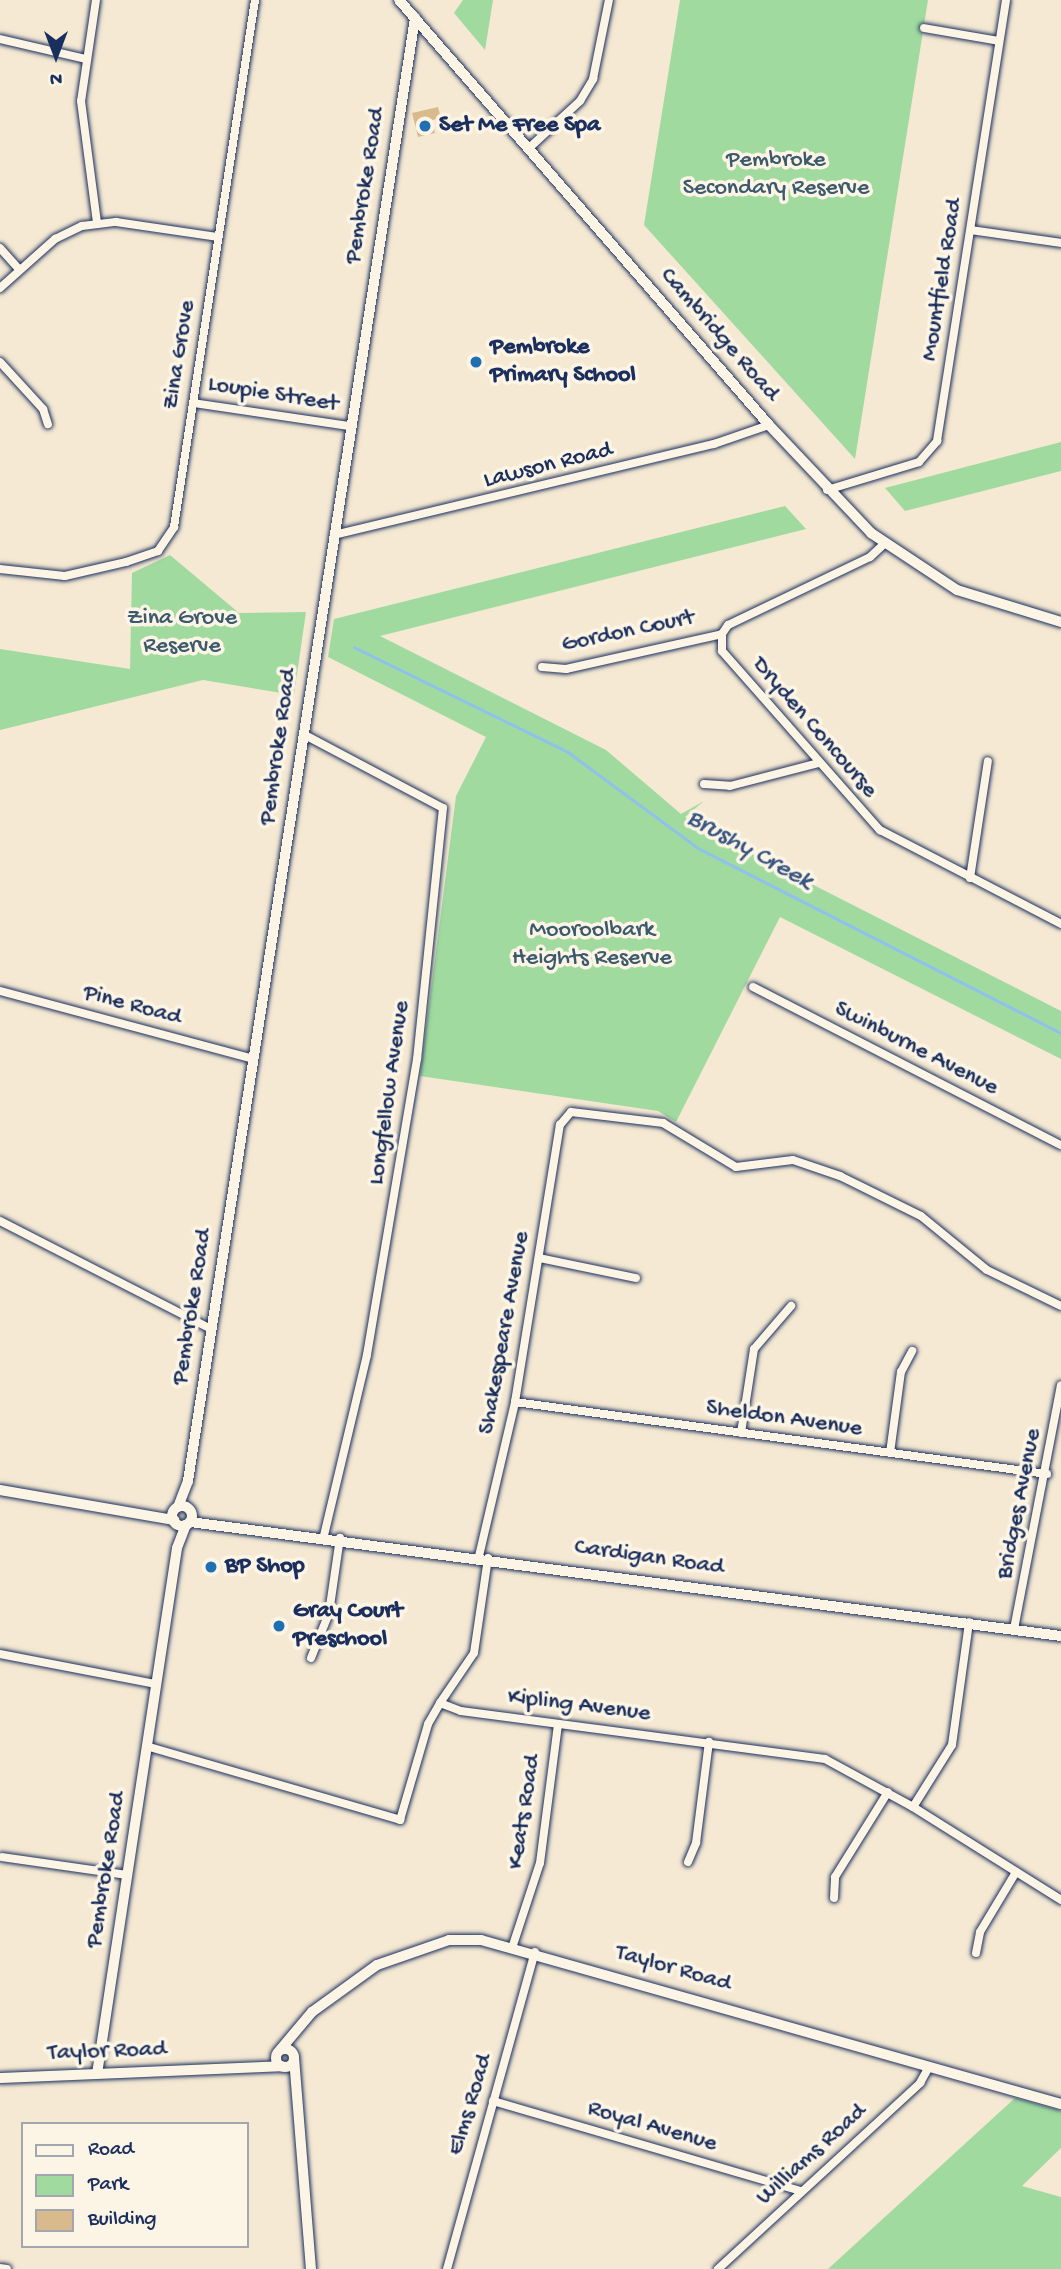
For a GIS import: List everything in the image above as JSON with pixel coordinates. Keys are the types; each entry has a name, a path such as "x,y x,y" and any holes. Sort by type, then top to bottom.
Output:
{"main road":[{"name":"Cambridge Road","path":"399,0 769,425 827,489 884,544 957,590 1061,622"}],"street":[{"path":"96,0 81,101 97,223"},
{"name":"Zina Grove","path":"0,569 65,576 158,551 174,527 256,0"},
{"path":"528,149 580,101 593,79 609,0"},
{"name":"Mountfield Road","path":"827,489 932,453 971,230 1006,0"},
{"name":"Pembroke Road","path":"97,2074 334,535 348,426 415,18"},
{"path":"924,28 999,41"},
{"path":"0,39 86,59"},
{"path":"0,288 55,239 97,223 218,237"},
{"path":"971,230 1061,243"},
{"path":"0,248 19,270"},
{"path":"0,362 43,408 48,424"},
{"name":"Loupie Street","path":"193,402 348,426"},
{"name":"Lawson Road","path":"334,535 714,444 769,425"},
{"path":"722,634 733,622 870,557 884,544"},
{"name":"Gordon Court","path":"542,667 566,669 722,634"},
{"name":"Dryden Concourse","path":"722,634 726,657 880,830 1061,924"},
{"name":"Longfellow Avenue","path":"303,734 443,808 417,1059 367,1356 324,1536"},
{"path":"970,878 988,761"},
{"path":"704,784 730,786 819,763"},
{"name":"Swinburne Avenue","path":"753,987 1061,1145"},
{"name":"Pine Road","path":"0,991 253,1059"},
{"name":"Shakespeare Avenue","path":"440,1703 474,1653 484,1557 515,1402 563,1116 585,1111 650,1119 736,1167 793,1160 840,1176 921,1216 987,1270 1061,1306"},
{"path":"0,1221 211,1329"},
{"path":"538,1258 636,1278"},
{"path":"741,1433 754,1349 791,1306"},
{"path":"890,1453 901,1372 912,1351"},
{"name":"Bridges Avenue","path":"1014,1629 1047,1474 1061,1387"},
{"name":"Sheldon Avenue","path":"515,1402 1047,1474"},
{"name":"Pembroke Road","path":"177,1508 188,1481"},
{"name":"Cardigan Road","path":"0,1490 129,1508 184,1519 232,1523 1061,1636"},
{"name":"Cardigan Road","path":"129,1508 177,1508 184,1519"},
{"path":"311,1658 329,1613 340,1538"},
{"path":"913,1807 952,1745 969,1622"},
{"path":"0,1654 156,1684"},
{"path":"146,1746 400,1820 428,1724 440,1703"},
{"name":"Kipling Avenue","path":"440,1703 558,1724 824,1759 913,1807 1061,1900"},
{"name":"Keats Road","path":"513,1945 541,1863 558,1724"},
{"path":"688,1862 696,1843 709,1742"},
{"path":"834,1898 835,1877 888,1793"},
{"path":"2,1857 127,1874"},
{"path":"976,1953 980,1932 1016,1872"},
{"name":"Taylor Road","path":"257,2064 278,2052 292,2033 346,1986 414,1950 449,1940 513,1945 1061,2105"},
{"name":"Elms Road","path":"447,2269 535,1952"},
{"path":"292,2033 293,2077 311,2269"},
{"path":"278,2052 294,2057"},
{"path":"278,2052 283,2067 293,2077"},
{"path":"283,2067 294,2057"},
{"name":"Taylor Road","path":"0,2078 257,2064 283,2067"},
{"name":"Williams Road","path":"718,2269 920,2083 929,2067"},
{"name":"Royal Avenue","path":"493,2101 801,2191"},
{"path":"0,2268 7,2269"}],"green space":[{"path":"463,0 493,0 485,50 454,13"},
{"name":"Pembroke Secondary Reserve","path":"680,0 928,0 855,459 644,225"},
{"path":"1061,442 1061,471 905,511 885,488"},
{"name":"Mooroolbark Heights Reserve","path":"785,506 806,529 380,636 606,750 681,814 704,801 685,817 692,823 1061,1011 1061,1059 780,917 676,1122 658,1111 420,1076 456,796 486,737 328,657 334,619"},
{"name":"Zina Grove Reserve","path":"170,555 239,613 306,612 294,695 203,680 0,730 0,649 130,669 132,573"},
{"path":"1015,2098 1061,2111 1061,2148 1022,2186 1061,2197 1061,2269 828,2269"}],"building":[{"name":"Set Me Free Spa","path":"438,107 441,118 432,120 435,133 418,137 412,113"}],"waterway":[{"name":"Brushy Creek","path":"354,647 568,752 698,848 1061,1033"}],"place":[{"name":"Set Me Free Spa","path":"425,126"},
{"name":"Pembroke Primary School","path":"476,362"},
{"name":"BP Shop","path":"211,1567"},
{"name":"Gray Court Preschool","path":"279,1626"}]}
